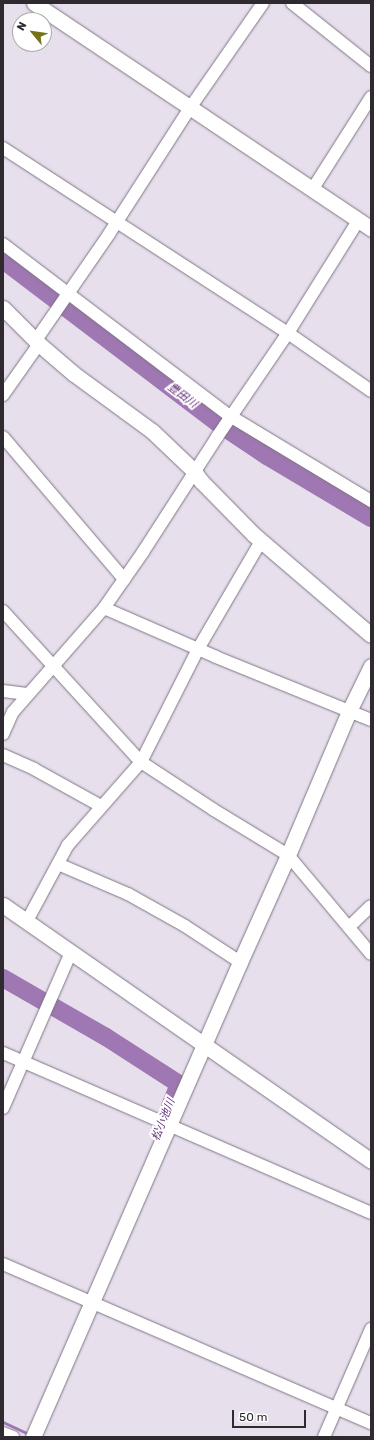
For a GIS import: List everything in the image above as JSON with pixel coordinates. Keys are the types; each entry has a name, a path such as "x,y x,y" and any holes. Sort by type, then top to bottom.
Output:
{"street":[{"path":"34,3 371,229"},
{"path":"3,395 190,108 263,3"},
{"path":"292,3 371,66"},
{"path":"312,190 371,97"},
{"path":"3,148 288,333 371,391"},
{"path":"3,734 13,712 27,694 104,608 178,500 194,471 230,416 288,333 358,221"},
{"path":"3,244 230,416 371,501"},
{"path":"3,308 74,374 152,432 194,471 206,487 261,541 371,635"},
{"path":"3,437 124,579"},
{"path":"27,921 68,845 101,806 142,762 198,649 261,541"},
{"path":"104,608 198,649 371,720"},
{"path":"3,611 142,762 214,810 288,855 371,954"},
{"path":"34,1434 288,855 349,711 371,666"},
{"path":"3,691 27,694"},
{"path":"3,755 34,769 101,806"},
{"path":"58,864 128,894 185,926 240,962"},
{"path":"3,905 371,1161"},
{"path":"349,927 371,906"},
{"path":"3,1108 70,952"},
{"path":"3,1053 371,1213"},
{"path":"3,1264 371,1423"},
{"path":"324,1437 371,1329"},
{"path":"3,1433 13,1437"}],"waterway":[{"name":"豊田川","path":"3,260 222,426 267,456 371,518"},
{"name":"松小池川","path":"3,978 43,1001"},
{"name":"松小池川","path":"52,1006 106,1037 179,1084 170,1106"},
{"path":"3,1422 27,1433"}]}
